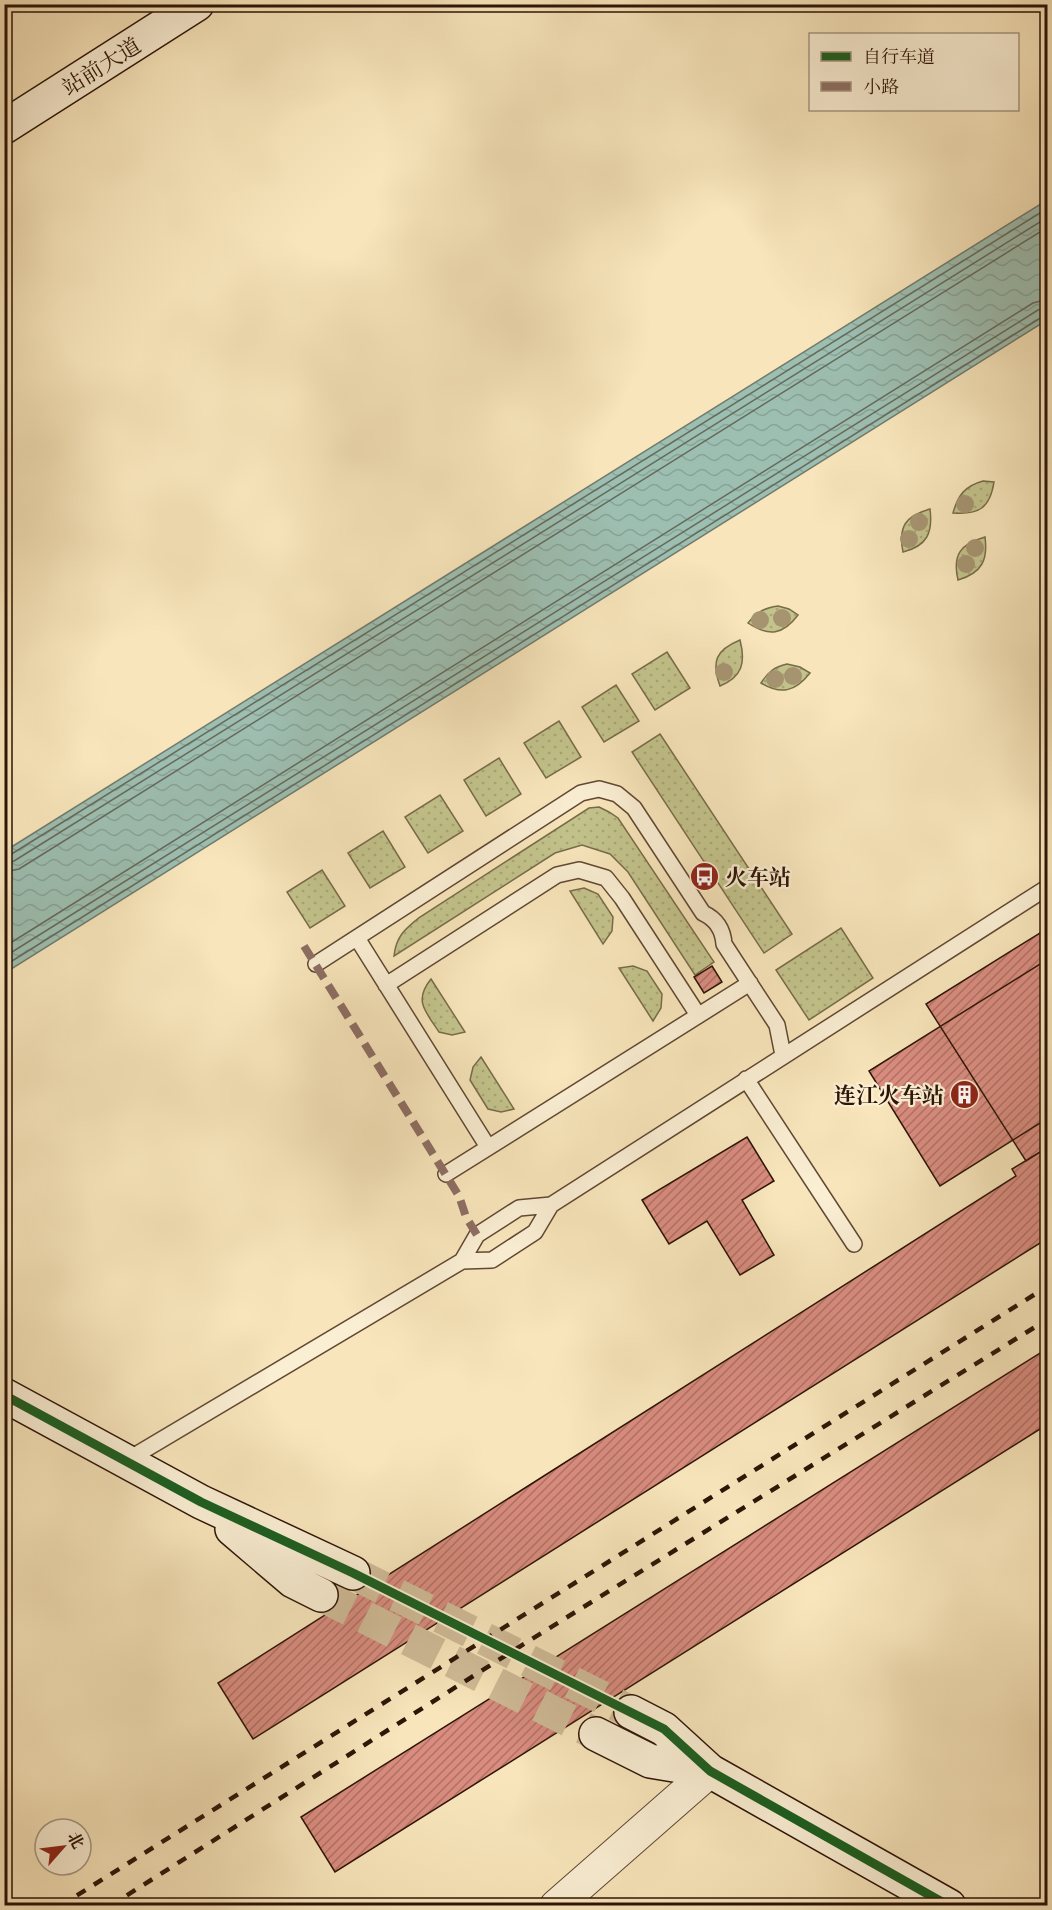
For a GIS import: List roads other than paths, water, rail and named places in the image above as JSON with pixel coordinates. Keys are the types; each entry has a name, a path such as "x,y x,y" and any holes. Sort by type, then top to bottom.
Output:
{"street":[{"name":"站前大道","path":"4,127 197,4"},
{"path":"4,1395 201,1502 353,1573"},
{"path":"201,1502 293,1581 321,1595"},
{"path":"631,1712 664,1729 710,1771 949,1905"},
{"path":"596,1734 650,1761 710,1771"},
{"path":"556,1905 710,1771"}],"lane":[{"path":"316,964 580,793 599,789 617,794 634,808 703,913 713,917 723,934 724,944 777,1025 783,1056"},
{"path":"386,985 557,875 579,870 606,878 622,898 698,1015"},
{"path":"124,1462 462,1261 492,1260 535,1232 551,1205 1047,887"},
{"path":"357,938 488,1147"},
{"path":"446,1174 750,983"},
{"path":"746,1079 854,1244"},
{"path":"462,1261 477,1234 519,1208 551,1205"}],"water":[{"path":"1047,200 1047,320 5,973 5,851"}],"tunnel":[{"path":"353,1573 631,1712"},
{"path":"321,1595 596,1734"}],"railway":[{"path":"60,1906 1048,1286"},
{"path":"110,1906 527,1642 1048,1319"}],"place":[{"name":"火车站","path":"704,877"},
{"name":"连江火车站","path":"965,1095"}]}
